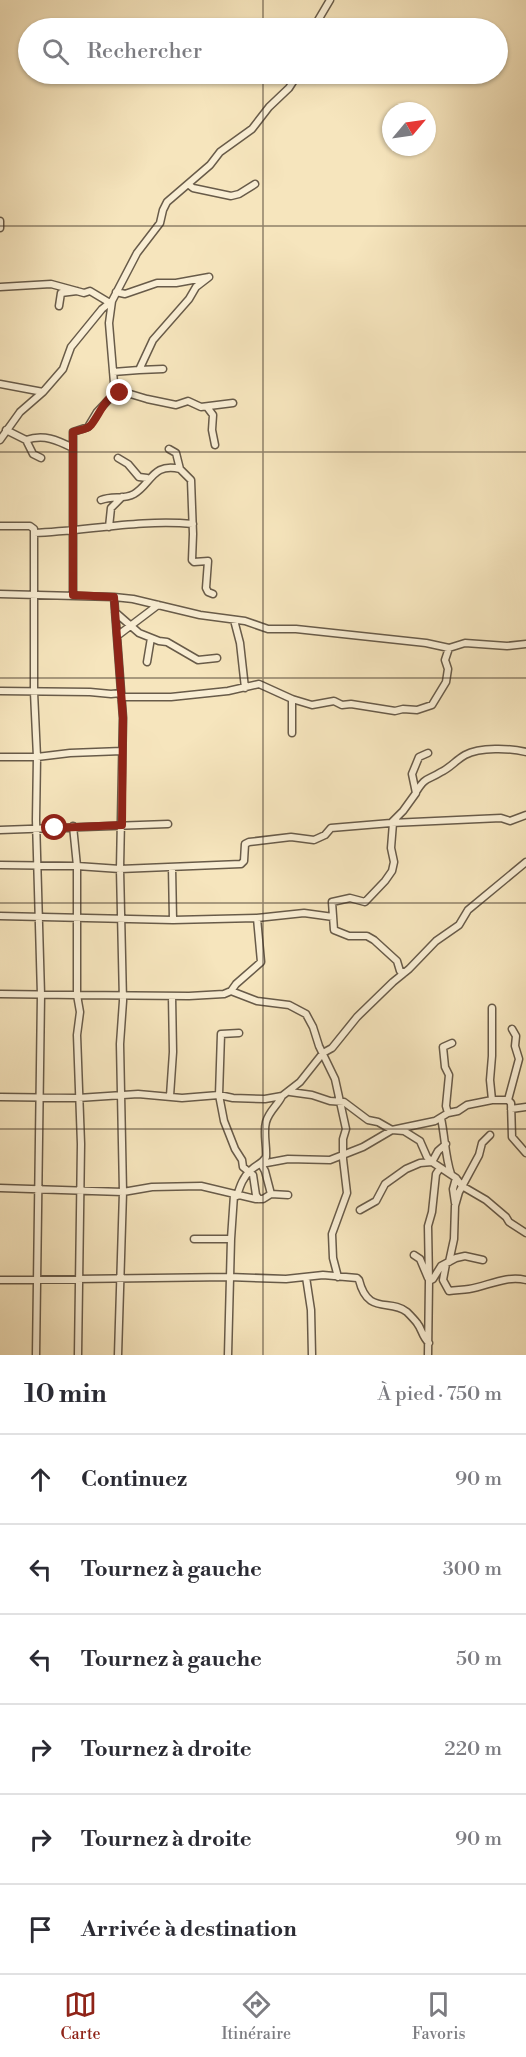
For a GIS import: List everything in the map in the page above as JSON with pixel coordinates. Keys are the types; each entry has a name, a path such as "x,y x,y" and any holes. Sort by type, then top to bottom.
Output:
{"street":[{"path":"321,18 330,0"},
{"path":"0,440 20,412 43,392 63,369 71,347 111,302 137,253 160,223 165,206 220,152 252,129 292,84"},
{"path":"188,184 193,188 231,196 255,184"},
{"path":"0,221 0,228"},
{"path":"116,292 125,294 157,283 176,283 209,277 196,287 189,299 153,340 139,370"},
{"path":"0,287 51,284 93,293 111,302"},
{"path":"59,306 61,293 77,291"},
{"path":"111,302 109,323 113,395"},
{"path":"113,372 163,369"},
{"path":"0,384 43,392"},
{"path":"73,595 74,431 88,427 97,412 113,395 127,393 176,405 188,402 201,407 233,403"},
{"path":"207,406 213,415 212,430 215,445"},
{"path":"6,430 26,440 33,454 41,459"},
{"path":"26,440 36,436 58,440 73,448"},
{"path":"169,449 176,453 180,469 191,480 192,560 194,562 208,561 206,588 213,594"},
{"path":"118,458 128,464 140,478 147,478 164,469 180,469"},
{"path":"101,500 134,494 144,485 147,478"},
{"path":"110,527 111,507 122,497"},
{"path":"34,533 147,523 193,524"},
{"path":"1,526 30,526 34,529 37,918 41,994 36,1355"},
{"path":"0,594 114,597 255,624 268,629 296,629 426,643 449,648 465,643 525,645"},
{"path":"114,597 121,695 122,752 120,1044 123,1192 118,1355"},
{"path":"117,636 158,605"},
{"path":"115,612 139,633 167,642 200,661 217,658"},
{"path":"234,620 240,643 245,688"},
{"path":"147,662 151,638"},
{"path":"0,692 90,692 171,697 260,685 312,705 332,701 342,705 351,704 395,711 423,709 436,700 446,682 448,669 445,656 449,648"},
{"path":"292,699 292,733"},
{"path":"404,973 400,971 397,961 374,940 367,936 349,936 334,930 332,902 350,898 365,902 385,881 392,871 394,862 391,848 392,823 403,812 422,782 428,777 439,774 470,753 509,748 526,752"},
{"path":"0,757 122,752"},
{"path":"416,793 412,779 413,769 418,757 428,753"},
{"path":"0,865 120,869 241,864 244,861 245,844 249,842 291,837 314,840 325,835 331,828 501,818 510,821 526,815"},
{"path":"0,830 168,824"},
{"path":"73,826 78,866 77,995 80,1012 76,1035 81,1143 78,1355"},
{"path":"261,1164 266,1158 266,1122 273,1107 393,982 436,941 459,925 468,910 526,862"},
{"path":"172,867 172,920"},
{"path":"0,916 172,920 257,918 304,912 333,916"},
{"path":"0,994 172,996 224,994 231,991 261,962 257,918"},
{"path":"231,991 256,1001 288,1005 306,1014 335,1079 345,1118 344,1153 347,1192 332,1234 336,1276"},
{"path":"170,1096 173,1052 172,996"},
{"path":"492,1008 490,1080 492,1100"},
{"path":"512,1029 516,1036 515,1044 519,1059 508,1100 511,1109 512,1137 526,1153"},
{"path":"239,1033 221,1034 219,1095 224,1121 235,1149 242,1160 243,1167 253,1175 256,1198"},
{"path":"448,1113 446,1106 448,1075 443,1047 452,1043"},
{"path":"518,1068 526,1061"},
{"path":"0,1097 78,1098 138,1094 182,1098 219,1095 241,1099 265,1099 302,1093 330,1101 341,1100 368,1120 378,1122 392,1130 404,1131 420,1141 427,1157 432,1162 454,1176"},
{"path":"228,1355 229,1277 235,1195 249,1171 261,1164 288,1159 330,1160 363,1147 392,1130 435,1121 473,1103 508,1100"},
{"path":"511,1109 526,1107"},
{"path":"441,1118 447,1163 454,1176 462,1186 486,1200 506,1217 508,1222 526,1233"},
{"path":"455,1206 462,1186 479,1155 482,1143 490,1135"},
{"path":"432,1162 438,1151 446,1144"},
{"path":"360,1210 376,1201 385,1184 406,1169 424,1162 432,1162"},
{"path":"261,1164 271,1194"},
{"path":"428,1355 428,1226 432,1212 436,1174 440,1168"},
{"path":"454,1176 454,1239 443,1280 449,1291 466,1290 495,1281 516,1278 526,1280"},
{"path":"0,1188 123,1192 152,1187 201,1186 235,1195 263,1199 271,1194 288,1195"},
{"path":"194,1239 231,1239"},
{"path":"414,1255 420,1259 429,1281"},
{"path":"429,1281 433,1279 441,1266 463,1256 483,1260"},
{"path":"0,1280 172,1280 229,1277 286,1279 323,1275 358,1278 362,1291 372,1301 379,1305 402,1309 418,1324 422,1336 429,1343"},
{"path":"306,1277 311,1310 312,1355"}],"route":[{"path":"55,828 122,825 123,718 114,597 73,595 75,530 73,432 91,425 97,412 113,395 120,393"}]}
